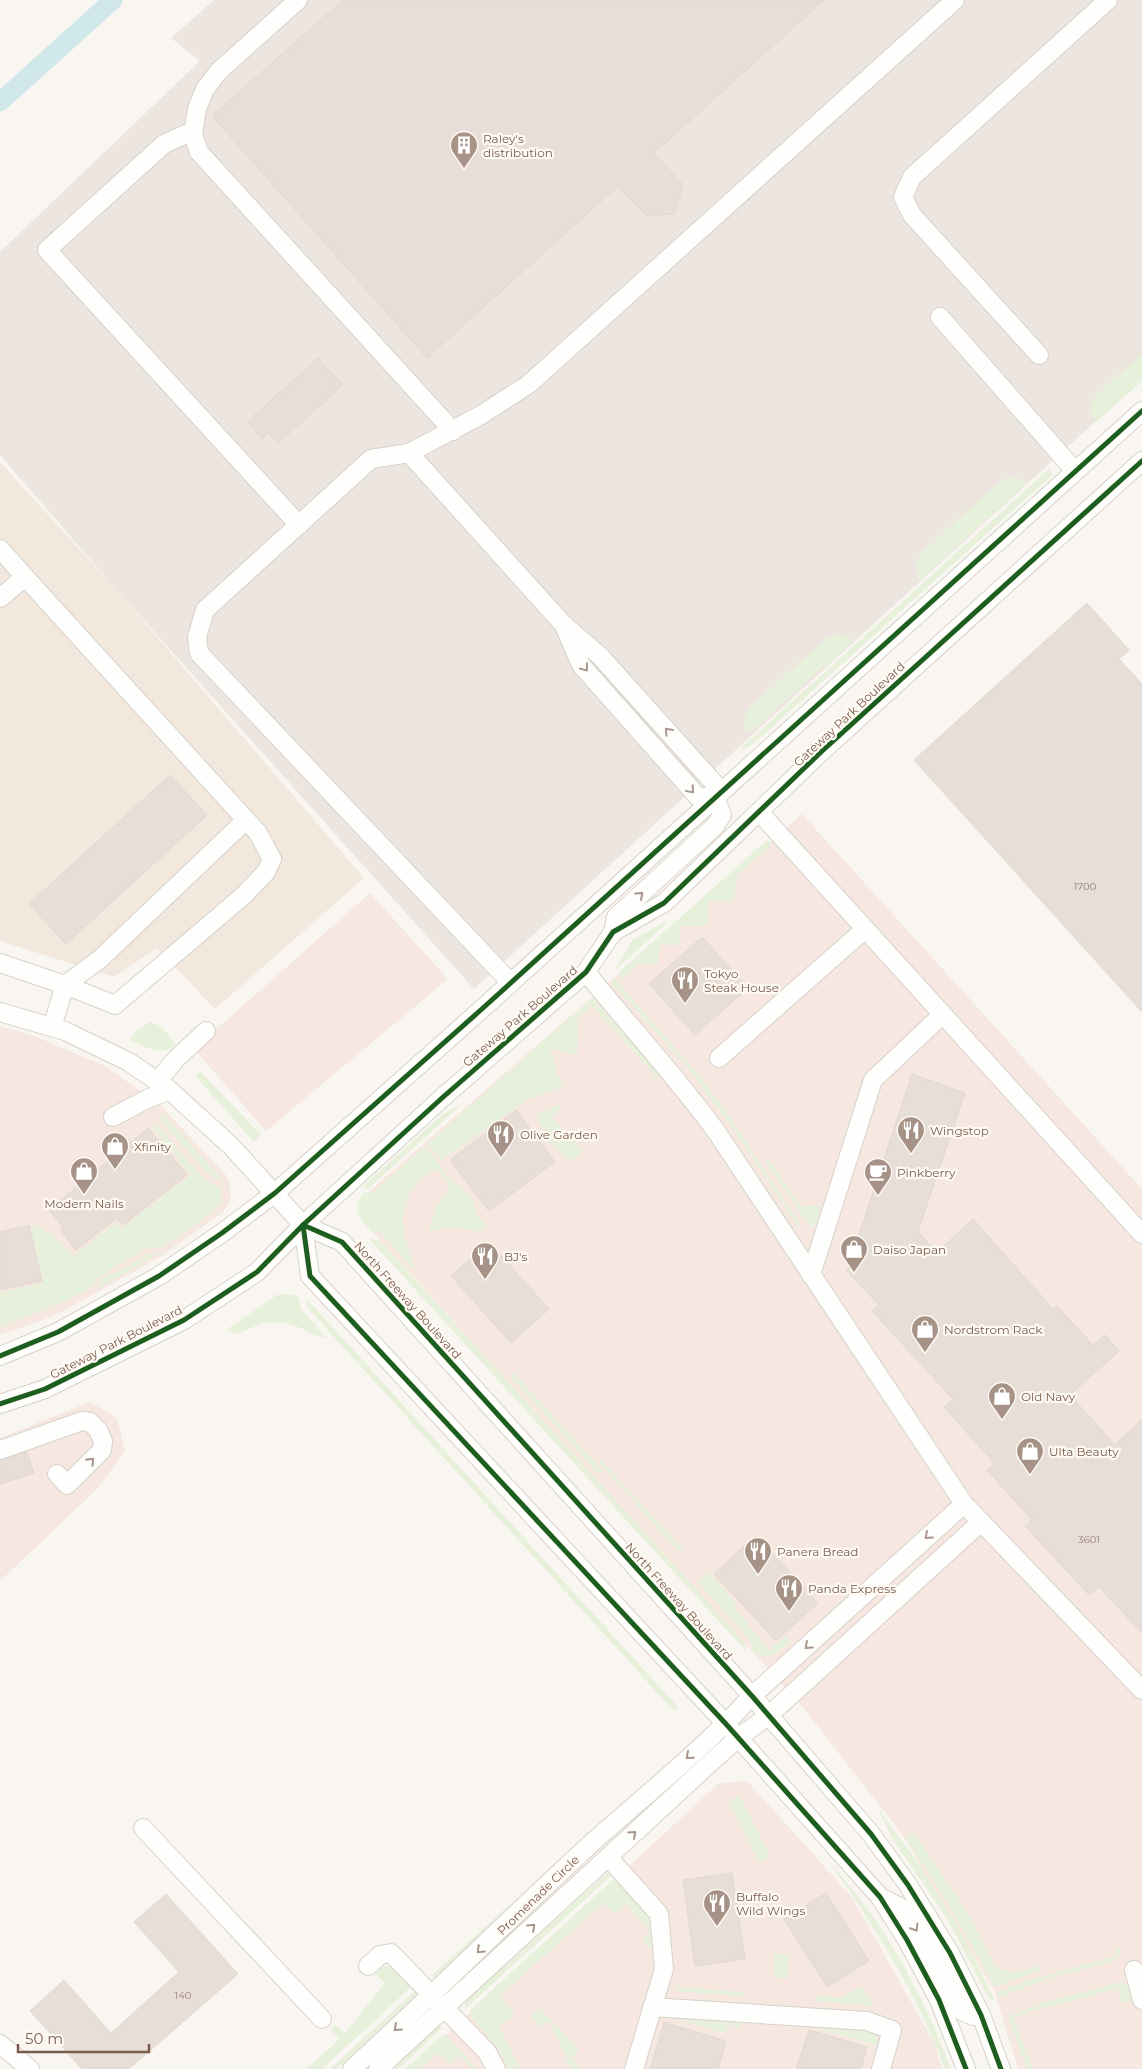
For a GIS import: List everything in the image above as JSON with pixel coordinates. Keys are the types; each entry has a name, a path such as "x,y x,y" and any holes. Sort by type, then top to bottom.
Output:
{"street":[{"path":"298,0 220,71 205,89 197,110 193,135 199,152 454,431"},
{"path":"511,982 199,653 197,637 205,610 371,459 409,453 481,416 529,384 955,0"},
{"path":"1039,355 912,215 903,197 912,177 1108,0"},
{"path":"194,131 164,144 47,250 299,525"},
{"path":"940,317 1075,472"},
{"path":"0,1356 58,1332 159,1276 222,1233 275,1193 1142,411"},
{"path":"409,453 564,624 581,665 698,797 715,797"},
{"name":"Gateway Park Boulevard","path":"0,1404 45,1389 184,1320 256,1272 442,1098 586,972 613,932 664,903 821,752 1142,461"},
{"path":"0,549 258,833 272,858 266,872 243,896 115,1005 65,985 0,963"},
{"path":"0,598 25,577"},
{"path":"613,932 616,917 715,826 722,815 715,797"},
{"path":"760,812 864,930 1142,1234"},
{"path":"52,1027 65,985 100,959 246,820"},
{"path":"720,1058 864,930"},
{"path":"586,972 632,1030 685,1090 718,1134 964,1504 1142,1690"},
{"name":"North Freeway Boulevard","path":"0,1012 66,1031 129,1062 163,1086 230,1145 303,1226 342,1242 752,1696 872,1834 908,1885 950,1954 981,2015 1001,2069"},
{"path":"811,1275 872,1080 942,1015"},
{"path":"113,1117 147,1099 163,1086 175,1060 206,1031"},
{"path":"303,1226 310,1276 726,1724 880,1897 907,1940 939,2000 966,2069"},
{"path":"0,1450 82,1421 90,1422 98,1430 103,1441 102,1450 67,1485 57,1474"},
{"name":"Promenade Circle","path":"378,2069 439,2001 594,1841 726,1724 752,1696 964,1504"},
{"name":"Promenade Circle","path":"352,2069 439,2001 608,1857 738,1738 768,1716 981,1522"},
{"path":"143,1828 322,2019"},
{"path":"608,1857 659,1914 664,1969 634,2069"},
{"path":"880,1897 902,1908 931,1954 962,2011 973,2016 981,2015"},
{"path":"368,1966 380,1955 391,1953 488,2052 496,2069"},
{"path":"1134,1970 1142,2000"},
{"path":"652,2007 867,2021 892,2030 881,2069"},
{"path":"0,2044 30,2069"}],"shaded area":[{"path":"214,0 1142,0 1142,379 474,989 115,588 0,455 0,252 200,61 171,38"},
{"path":"0,462 115,588 364,878 215,1009 157,948 114,977 0,941"},
{"path":"802,814 1142,1189 1142,2069 1018,2069 995,1993 902,1834 804,1709 371,1230 366,1194"},
{"path":"370,893 448,979 266,1131 194,1049"},
{"path":"0,1026 32,1035 105,1066 160,1105 225,1174 229,1181 231,1199 223,1212 160,1257 54,1316 0,1335"},
{"path":"90,1402 117,1418 125,1451 98,1488 0,1581 0,1438"},
{"path":"747,1781 851,1896 935,2044 942,2069 409,2069 719,1783"}],"green space":[{"path":"1142,354 1142,381 1096,422 1090,413 1092,400"},
{"path":"1050,468 1052,475 753,744 741,751 742,747"},
{"path":"1009,477 1027,482 921,580 916,566 922,552 1002,480"},
{"path":"839,634 849,637 853,641 748,734 744,721 749,708 828,637"},
{"path":"767,840 772,844 737,875 734,901 709,901 708,925 680,927 679,945 660,945 658,963 639,964 621,979 618,973"},
{"path":"666,921 666,924 616,967 633,940"},
{"path":"614,978 700,1076 723,1107 804,1230 797,1225 738,1136 687,1067 610,981"},
{"path":"592,998 660,1074 651,1081 654,1074 592,1006 578,1019 577,1055 550,1048 558,1075 565,1086 529,1099 441,1160 427,1144"},
{"path":"150,1022 161,1028 176,1045 170,1049 159,1051 129,1040 137,1030"},
{"path":"201,1072 261,1135 254,1142 197,1078 196,1075"},
{"path":"462,1104 368,1189 362,1187 442,1115"},
{"path":"559,1105 562,1107 551,1117 583,1151 571,1161 550,1144 536,1114"},
{"path":"164,1115 224,1181 209,1175 159,1119"},
{"path":"156,1124 206,1181 221,1188 221,1201 216,1209 160,1248 147,1247 96,1279 92,1287 58,1304 0,1327 0,1293 43,1283 31,1228 37,1224 44,1231 51,1233 73,1256 116,1223 121,1229 190,1175 153,1127"},
{"path":"424,1147 441,1165 444,1173 468,1194 474,1203 477,1215 487,1226 480,1232 467,1229 442,1228 429,1232 437,1205 450,1186 438,1170 426,1175 416,1184 404,1207 403,1228 405,1239 416,1272 379,1231 371,1232 363,1223 358,1214 358,1204 364,1193 372,1193"},
{"path":"769,1160 802,1207 821,1204 817,1221 811,1228 766,1162"},
{"path":"369,1239 379,1240 746,1644 745,1650"},
{"path":"148,1254 158,1254 98,1289 102,1278 125,1268"},
{"path":"290,1294 297,1296 300,1300 300,1308 327,1338 314,1335 289,1324 274,1322 253,1327 237,1334 226,1330 277,1295"},
{"path":"307,1299 678,1707 675,1710 671,1708 306,1306"},
{"path":"514,1373 603,1471 600,1475 510,1376"},
{"path":"602,1461 684,1550 677,1550 599,1463"},
{"path":"708,1572 737,1604 734,1607 769,1650 785,1636 789,1644 775,1653 766,1656 756,1654 751,1650 751,1641 697,1581"},
{"path":"740,1795 770,1857 759,1863 729,1801"},
{"path":"877,1807 918,1863 954,1919 995,2000 989,1999 948,1920 892,1838"},
{"path":"913,1831 963,1905 997,1968 1015,1972 1039,1966 1040,1971 994,1987 952,1911 905,1838"},
{"path":"827,1859 879,1926 903,1965 934,2027 951,2069 945,2069 921,2013 878,1934"},
{"path":"607,1873 612,1875 466,2008 464,2002"},
{"path":"614,1879 652,1918 655,1948 650,1949 642,1939 650,1931 626,1904 614,1914 603,1903 500,1996 514,2013 512,2018 499,2025 520,2069 509,2069 499,2049 472,2018 469,2011"},
{"path":"510,1904 436,1978 431,1976"},
{"path":"1120,1948 1120,1955 1115,1961 1053,1977 999,1997 997,1992 1030,1980 1116,1956 1115,1949"},
{"path":"774,1954 789,1955 788,1978 774,1978"},
{"path":"384,1966 395,1968 411,1987 322,2069 306,2069 340,2039 331,2030 335,2025 345,2033 385,1983 375,1974"},
{"path":"1120,1982 1130,1987 1133,1996 1130,2001 1121,2003 1118,1988 1029,2012 1014,2019 1033,2069 1027,2069 1008,2016 1045,2002"},
{"path":"861,1986 873,2006 816,2001 817,1995 841,1998"},
{"path":"675,1987 744,1992 744,1996 680,1992"},
{"path":"415,1991 417,1996 337,2069 330,2069"},
{"path":"540,2008 579,2050 571,2057 579,2069 571,2069 549,2021 538,2027 532,2015"},
{"path":"673,2014 743,2018 740,2028 728,2024 725,2034 672,2017"},
{"path":"814,2022 873,2031 882,2047 813,2027"},
{"path":"439,2026 443,2027 398,2069 391,2069"},
{"path":"444,2034 451,2039 476,2069 472,2069 460,2055 450,2064 438,2053 421,2069 405,2069"}],"building":[{"name":"Raley's distribution","path":"343,0 824,0 654,153 683,185 674,214 648,216 618,186 427,358 212,116"},
{"path":"318,358 343,385 278,443 268,433 262,439 247,422"},
{"path":"1087,603 1129,650 1119,659 1142,684 1142,1012 914,760"},
{"path":"170,775 207,815 66,944 29,904"},
{"path":"702,937 748,988 695,1035 649,984"},
{"path":"912,1074 965,1093 918,1231 936,1253 973,1219 1053,1309 1057,1306 1093,1345 1105,1335 1119,1351 1070,1395 1115,1445 1142,1419 1142,1633 1099,1587 1089,1595 1025,1526 1032,1520 987,1470 995,1464 944,1407 953,1399 872,1311 879,1305 847,1271"},
{"path":"516,1110 555,1162 489,1211 450,1160"},
{"path":"148,1128 187,1175 123,1225 117,1218 76,1250 60,1230 63,1227 49,1210"},
{"path":"29,1225 42,1281 0,1290 0,1232"},
{"path":"489,1242 549,1309 511,1343 451,1276"},
{"path":"27,1452 34,1473 0,1484 0,1460"},
{"path":"756,1535 818,1603 776,1641 714,1574"},
{"path":"732,1873 745,1959 695,1966 683,1880"},
{"path":"826,1893 869,1961 827,1987 784,1919"},
{"path":"166,1894 238,1974 129,2069 82,2069 30,2011 64,1980 111,2033 179,1972 134,1922"},
{"path":"664,2022 726,2041 718,2069 650,2069"},
{"path":"809,2030 867,2047 861,2069 796,2069"}],"waterway":[{"path":"0,102 113,0"}],"cycle path":[{"path":"0,1356 58,1332 159,1276 222,1233 275,1193 483,1008 1142,411"},
{"path":"0,1404 45,1389 184,1320 257,1272 303,1225 442,1098 586,972 613,932 664,903 821,752 1142,461"},
{"path":"303,1225 342,1242 752,1696 871,1834 908,1885 950,1953 981,2015 1001,2069"},
{"path":"303,1225 310,1276 726,1724 880,1897 907,1940 939,2000 966,2069"}],"place":[{"name":"Raley's distribution","path":"464,169"},
{"name":"Tokyo Steak House","path":"685,1004"},
{"name":"Wingstop","path":"911,1154"},
{"name":"Olive Garden","path":"501,1158"},
{"name":"Xfinity","path":"115,1170"},
{"name":"Modern Nails","path":"84,1195"},
{"name":"Pinkberry","path":"878,1196"},
{"name":"Daiso Japan","path":"854,1273"},
{"name":"BJ's","path":"485,1280"},
{"name":"Nordstrom Rack","path":"925,1353"},
{"name":"Old Navy","path":"1002,1420"},
{"name":"Ulta Beauty","path":"1030,1475"},
{"name":"Panera Bread","path":"758,1575"},
{"name":"Panda Express","path":"789,1612"},
{"name":"Buffalo Wild Wings","path":"717,1927"}]}
